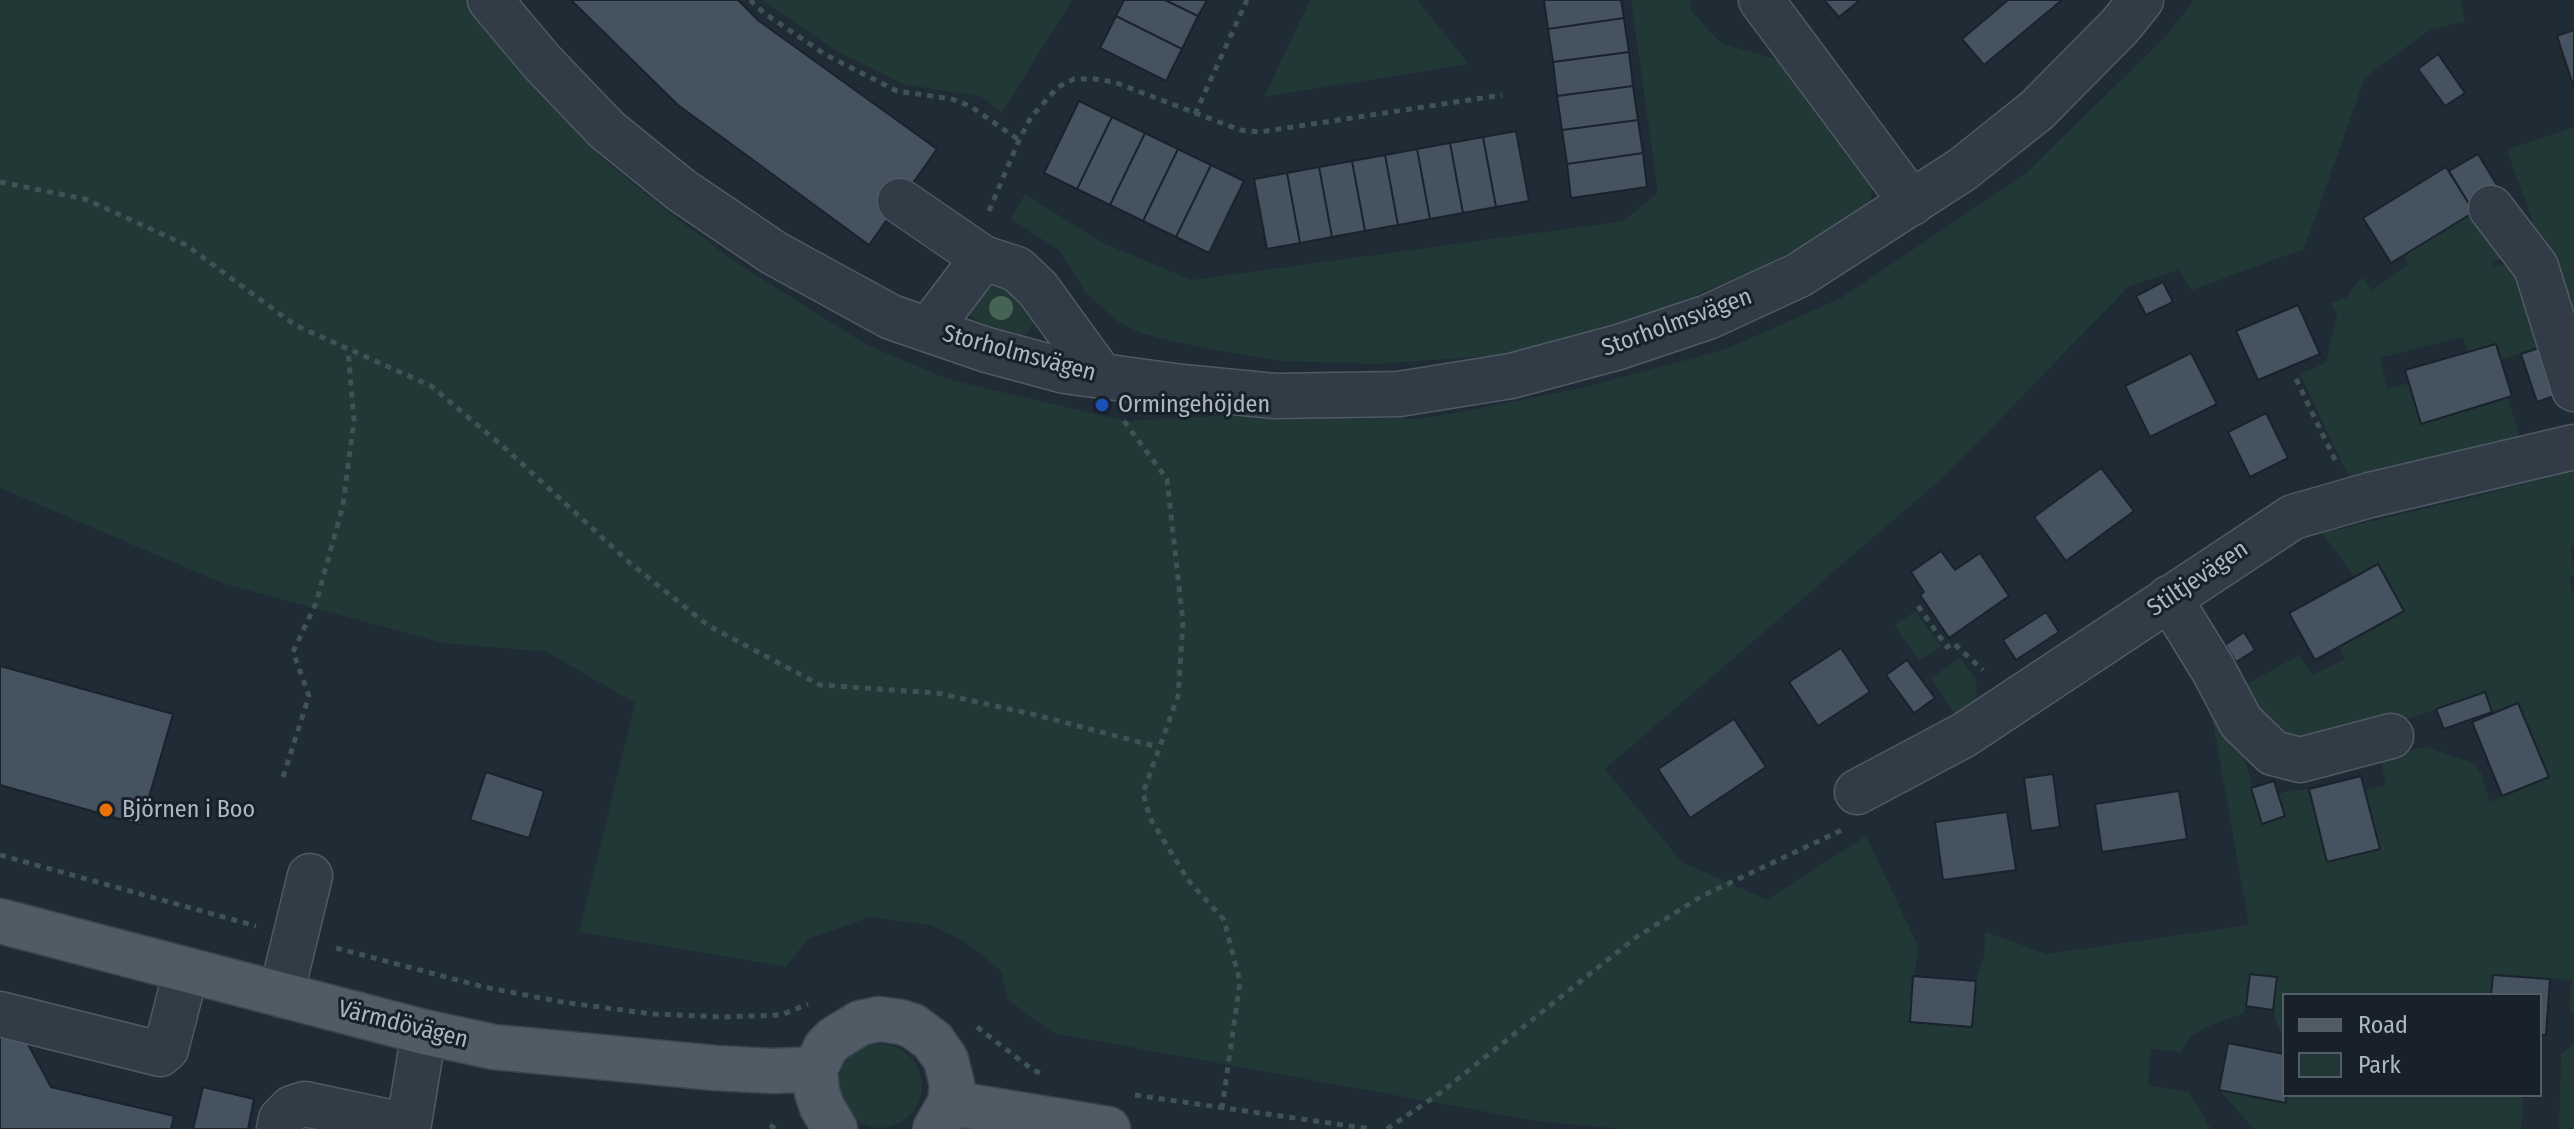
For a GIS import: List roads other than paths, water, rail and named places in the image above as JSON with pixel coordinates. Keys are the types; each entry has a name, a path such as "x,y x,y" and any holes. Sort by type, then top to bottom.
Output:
{"main road":[{"name":"Värmdövägen","path":"0,921 424,1032 494,1047 774,1071 815,1069"},
{"path":"835,1129 822,1107 815,1069 826,1047 845,1031 860,1023 879,1019 901,1022 925,1034 940,1050 950,1072 943,1116 1108,1129"}],"street":[{"name":"Storholmsvägen","path":"490,0 542,62 607,130 681,190 774,253 891,317 987,350 1065,371 1110,395 1275,396 1399,394 1511,376 1619,347 1708,317 1799,275 1963,169 2037,110 2120,26 2141,0"},
{"path":"1777,6 1856,99 1912,203"},
{"path":"900,201 983,240 1017,269 1038,289 1110,395"},
{"path":"2491,208 2536,267 2574,389"},
{"path":"929,329 983,240"},
{"name":"Stiltjevägen","path":"1856,808 2293,517 2370,495 2574,447"},
{"path":"2169,598 2241,722 2273,753 2300,760 2391,736"},
{"path":"281,995 310,876"},
{"path":"0,1014 153,1054 163,1053 186,971"},
{"path":"279,1129 281,1119 292,1108 305,1104 408,1127 424,1032"}],"place":[{"name":"Ormingehöjden","path":"1102,405"},
{"name":"Björnen i Boo","path":"106,810"}]}
